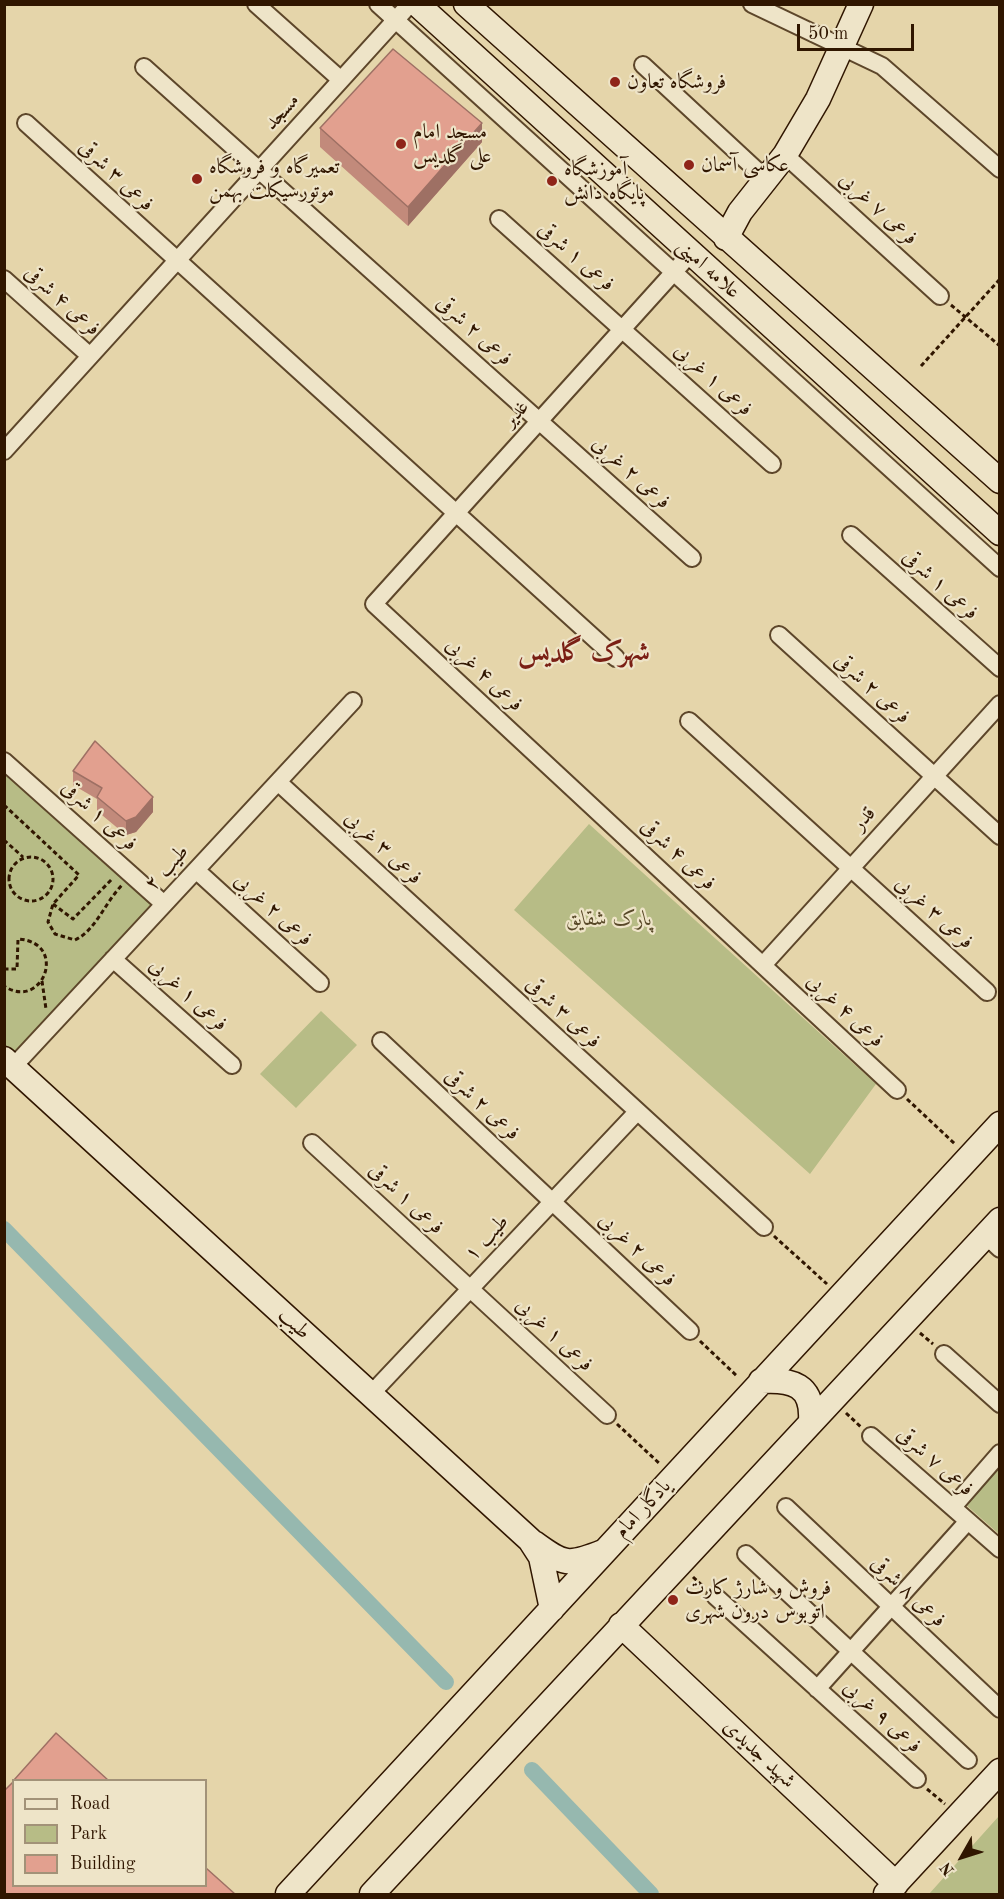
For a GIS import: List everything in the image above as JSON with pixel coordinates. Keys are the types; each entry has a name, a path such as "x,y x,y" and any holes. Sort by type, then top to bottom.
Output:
{"main road":[{"name":"علامه امینی","path":"417,4 999,533"},
{"name":"علامه امینی","path":"466,4 999,481"},
{"path":"726,238 740,212 785,155 818,99 861,4"},
{"path":"978,514 999,492"},
{"name":"طیب","path":"9,1063 530,1540 541,1557 552,1609"},
{"name":"یادگار امام","path":"288,1894 999,1124"},
{"path":"372,1894 905,1320 995,1234"},
{"path":"757,1385 783,1379 794,1383 805,1393 812,1406 811,1420"},
{"path":"530,1540 558,1561 579,1561 605,1551"},
{"name":"شهید جدیدی","path":"621,1625 891,1889"},
{"path":"891,1889 999,1771"}],"street":[{"path":"256,4 341,80"},
{"path":"378,4 999,568"},
{"name":"مسجد","path":"4,451 410,4"},
{"path":"752,4 882,66 999,169"},
{"path":"643,65 765,178"},
{"path":"144,67 259,171"},
{"name":"فرعی ۳ شرقی","path":"26,123 177,261"},
{"name":"فرعی ۷ غربی","path":"785,155 940,296"},
{"name":"فرعی ۲ شرقی","path":"259,171 540,421"},
{"name":"فرعی ۱ شرقی","path":"499,219 623,329"},
{"name":"غدیر","path":"374,604 691,253"},
{"path":"177,261 616,658"},
{"name":"فرعی ۴ شرقی","path":"4,279 90,357"},
{"name":"فرعی ۱ غربی","path":"623,329 772,464"},
{"name":"فرعی ۲ غربی","path":"540,421 692,558"},
{"name":"فرعی ۱ شرقی","path":"852,535 999,668"},
{"name":"فرعی ۴ غربی","path":"374,604 563,779"},
{"name":"فرعی ۲ شرقی","path":"779,635 934,776"},
{"name":"طیب ۲","path":"9,1063 113,959 354,701"},
{"name":"قدر","path":"763,965 999,704"},
{"path":"689,721 851,868"},
{"name":"فرعی ۱ شرقی","path":"4,761 164,904"},
{"path":"934,776 999,836"},
{"name":"فرعی ۴ شرقی","path":"563,779 763,965"},
{"name":"فرعی ۳ غربی","path":"278,782 458,947"},
{"name":"فرعی ۳ غربی","path":"851,868 987,992"},
{"name":"فرعی ۲ غربی","path":"196,870 320,983"},
{"name":"فرعی ۳ شرقی","path":"458,947 637,1112"},
{"name":"فرعی ۱ غربی","path":"113,959 232,1065"},
{"name":"فرعی ۴ غربی","path":"763,965 897,1090"},
{"name":"فرعی ۲ شرقی","path":"381,1041 552,1202"},
{"path":"637,1112 764,1227"},
{"name":"طیب ۱","path":"371,1394 637,1112"},
{"name":"فرعی ۱ شرقی","path":"312,1143 470,1289"},
{"name":"فرعی ۲ غربی","path":"552,1202 690,1331"},
{"name":"فرعی ۱ غربی","path":"470,1289 607,1415"},
{"path":"944,1354 999,1404"},
{"name":"فرعی ۷ شرقی","path":"871,1436 968,1521"},
{"path":"953,1507 999,1453"},
{"name":"فرعی ۸ شرقی","path":"786,1507 999,1709"},
{"path":"817,1689 968,1521 999,1549"},
{"path":"746,1554 968,1760"},
{"name":"فرعی ۹ غربی","path":"715,1596 917,1779"}],"path":[{"path":"921,366 999,279"},
{"path":"940,296 999,346"},
{"path":"4,805 79,875 53,903 48,922 55,934 75,940 86,934 95,924 100,912 123,884"},
{"path":"4,840 24,858"},
{"path":"24,858 38,858 50,867 53,881 47,894 34,901 20,898 6,881 12,866 24,858"},
{"path":"53,903 73,919 115,876 130,890"},
{"path":"4,969 17,969 18,939 26,939 41,948 45,956 46,973 42,981 28,991 19,992 4,986"},
{"path":"42,981 46,1009"},
{"path":"39,1016 54,1000"},
{"path":"897,1090 969,1157"},
{"path":"764,1227 840,1296"},
{"path":"905,1320 944,1354"},
{"path":"690,1331 757,1385"},
{"path":"831,1399 871,1436"},
{"path":"607,1415 673,1476"},
{"path":"677,1564 715,1596"},
{"path":"917,1779 957,1816"}],"green space":[{"path":"5,774 153,904 13,1054 5,1046"},
{"name":"پارک شقایق","path":"589,824 876,1084 810,1174 514,910"},
{"path":"321,1011 357,1045 296,1108 260,1074"},
{"path":"999,1468 1000,1533 999,1534 966,1505"},
{"path":"999,1816 999,1894 929,1894"}],"building":[{"name":"مسجد امام علی گلدیس","path":"393,49 482,123 408,207 320,128"},
{"path":"95,741 153,797 136,817 126,821 97,797 102,788 73,771"},
{"path":"56,1733 107,1779 15,1779"},
{"path":"12,1783 12,1887 207,1887 207,1869 235,1894 4,1894 4,1791"}],"waterway":[{"path":"4,1229 446,1682"},
{"path":"532,1770 651,1894"}],"place":[{"name":"فروشگاه تعاون","path":"615,82"},
{"name":"مسجد امام علی گلدیس","path":"401,144"},
{"name":"عکاسی آسمان","path":"689,165"},
{"name":"تعمیرگاه و فروشگاه موتورسیکلت بهمن","path":"197,179"},
{"name":"آموزشگاه پایگاه دانش","path":"552,181"},
{"name":"فروش و شارژ کارت اتوبوس درون شهری","path":"673,1600"}],"district":[{"name":"شهرک گلدیس","path":"584,653"}]}
